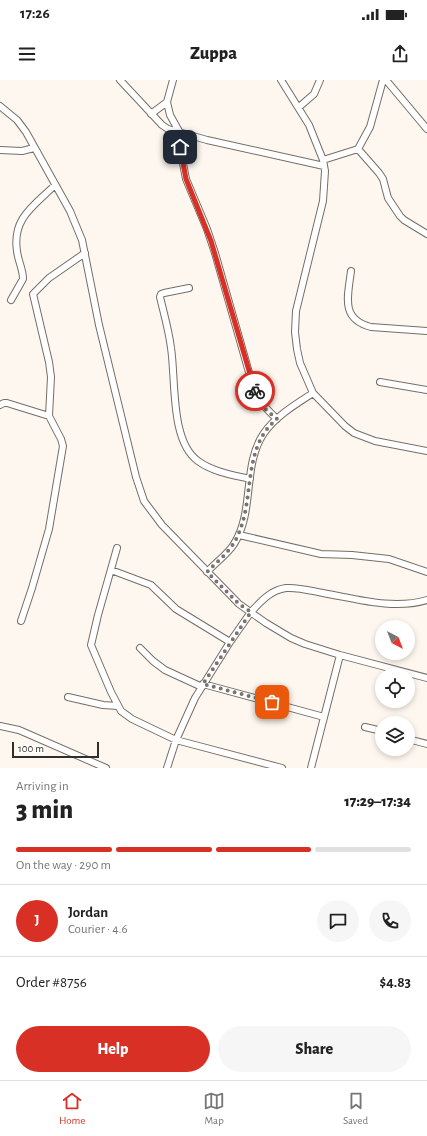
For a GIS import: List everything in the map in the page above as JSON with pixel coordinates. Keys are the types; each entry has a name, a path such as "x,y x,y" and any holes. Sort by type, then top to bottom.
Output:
{"street":[{"path":"120,80 151,114 168,129 179,133 323,163 358,149 370,126 385,80"},
{"path":"173,80 167,102 170,115 179,133 186,179 207,229 215,253 256,395 264,408 277,419"},
{"path":"281,80 309,125 323,163 323,201 296,311 295,332 300,363 313,393 342,423 354,432 375,441 427,451"},
{"path":"299,107 314,94 320,80"},
{"path":"385,80 427,129"},
{"path":"151,114 167,102"},
{"path":"0,106 17,120 26,132 77,227 85,253 99,325 136,477 144,501 162,525 239,604 290,638 340,655 427,678"},
{"path":"0,150 22,150 34,148"},
{"path":"358,149 383,179 388,198 400,216 427,234"},
{"path":"11,300 23,279 17,250 16,236 18,227 26,215 55,185"},
{"path":"20,621 49,529 62,460 63,446 62,439 49,416 51,384 49,362 32,294 41,285 85,253"},
{"path":"351,271 347,300 351,314 355,319 364,325 372,327 427,331"},
{"path":"189,288 164,293 160,297 171,348 177,416 182,440 190,453 197,460 213,469 250,479"},
{"path":"380,382 427,390"},
{"path":"207,572 234,545 239,535 244,516 254,456 264,433 277,419 313,393"},
{"path":"0,405 4,403 11,404 49,416"},
{"path":"239,535 321,554 352,555 389,559 427,572"},
{"path":"117,548 91,645 118,706 125,715 176,740 282,768"},
{"path":"111,570 151,585 179,612 230,642"},
{"path":"167,768 176,740 202,685 251,612 269,595 286,588 303,589 396,605 415,604 427,600"},
{"path":"140,648 165,670 202,685 324,717"},
{"path":"310,768 340,655"},
{"path":"68,697 103,705 118,706"},
{"path":"0,726 19,730 106,768"},
{"path":"364,727 375,729"},
{"path":"415,741 427,744"}],"way so far":[{"path":"255,391 264,408 277,419 264,433 254,456 249,490 239,535 234,545 207,572 239,604 251,612 203,684 272,702"}],"route":[{"path":"180,147 186,179 207,229 215,253 244,358 255,391"}]}
